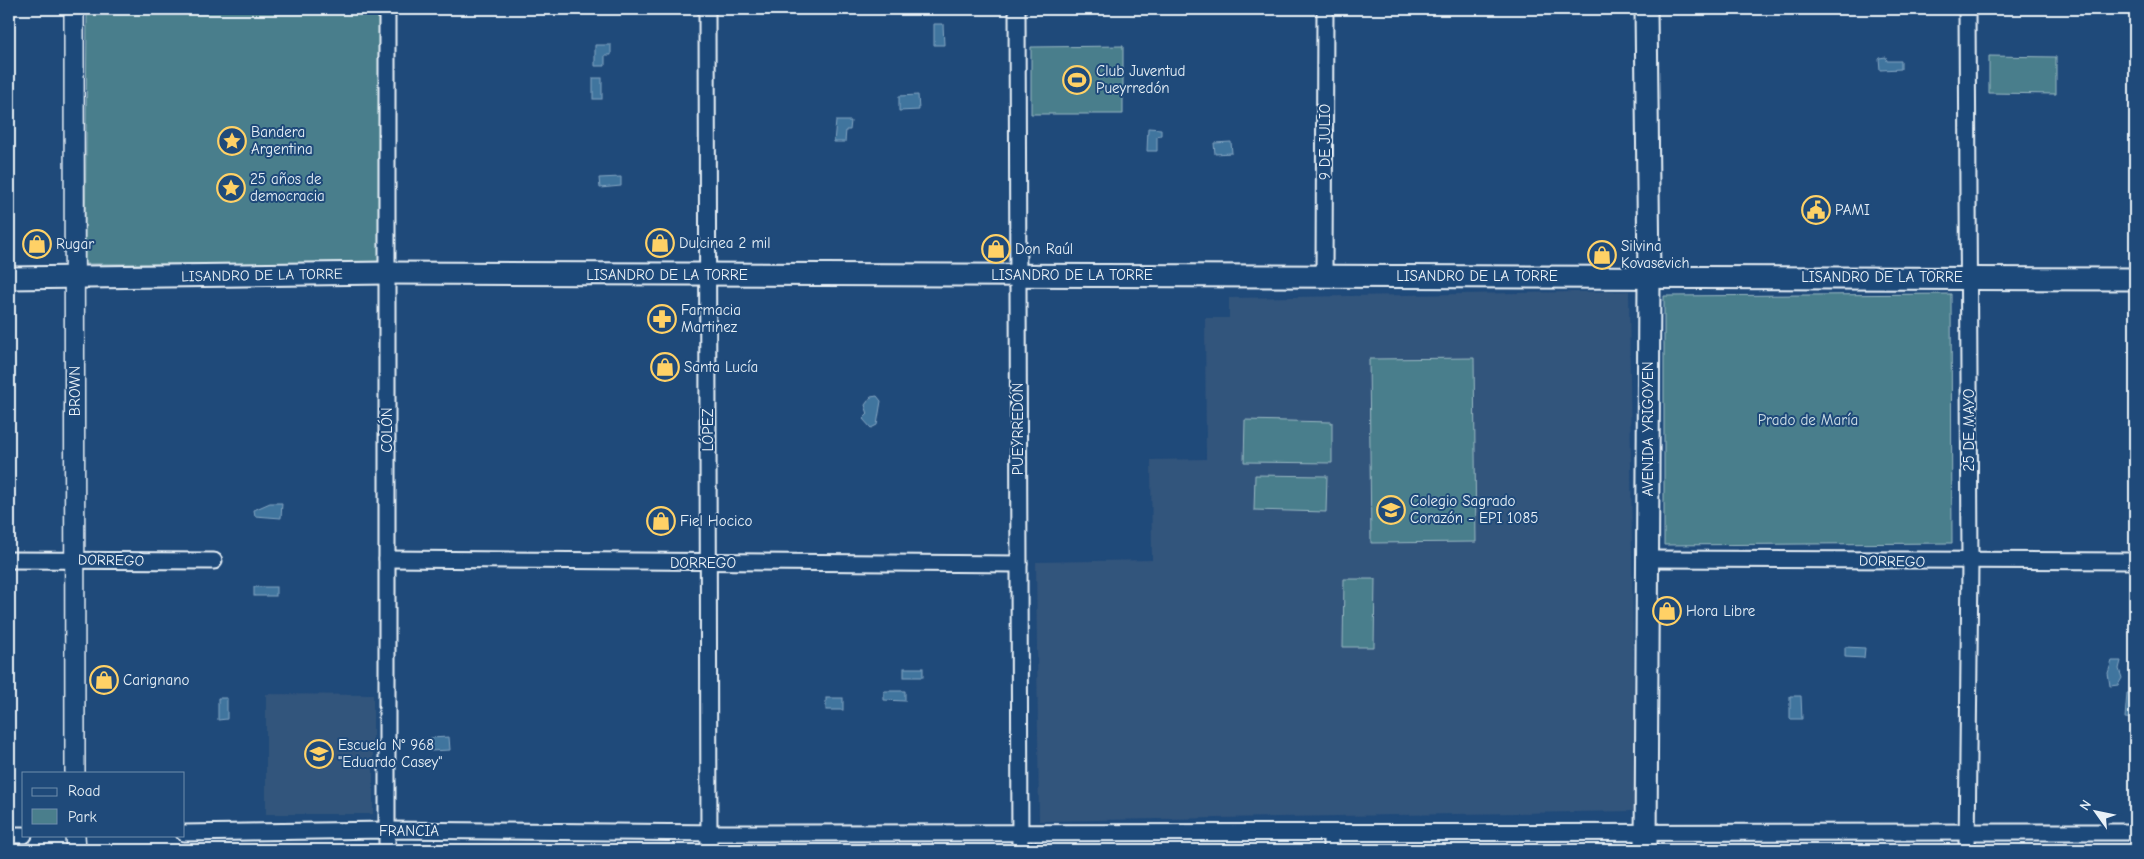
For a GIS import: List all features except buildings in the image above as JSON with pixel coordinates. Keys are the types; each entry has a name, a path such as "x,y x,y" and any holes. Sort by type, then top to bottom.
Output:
{"main road":[{"name":"AVENIDA YRIGOYEN","path":"1646,9 1649,277 1646,841"},
{"name":"LISANDRO DE LA TORRE","path":"9,278 387,273 707,276 1018,274 2135,279"}],"street":[{"name":"BROWN","path":"74,9 75,772"},
{"name":"COLÓN","path":"387,9 387,850"},
{"name":"LÓPEZ","path":"707,9 709,850"},
{"name":"PUEYRREDÓN","path":"1017,9 1020,850"},
{"name":"9 DE JULIO","path":"1324,275 1325,9"},
{"name":"25 DE MAYO","path":"1967,9 1970,562 1967,850"},
{"name":"DORREGO","path":"387,559 1019,564"},
{"name":"DORREGO","path":"1648,559 1970,562 2135,561"},
{"name":"DORREGO","path":"9,560 214,561"},
{"name":"FRANCIA","path":"185,833 387,830 709,833 1331,833 1646,841 1967,832 2135,832"},
{"path":"1331,833 1331,850"},
{"path":"9,835 22,835"},
{"path":"75,836 76,850"}],"shaded area":[{"path":"934,24 943,24 944,45 934,45"},
{"path":"595,45 611,45 611,55 605,55 605,66 595,66"},
{"path":"1886,57 1887,61 1901,61 1901,69 1880,70 1879,58"},
{"path":"593,78 602,78 602,99 593,99"},
{"path":"918,95 919,110 899,111 899,96"},
{"path":"836,121 851,121 850,130 846,130 845,142 834,142"},
{"path":"1148,128 1161,129 1161,135 1157,136 1157,151 1147,151"},
{"path":"1231,142 1232,153 1215,154 1214,143"},
{"path":"621,177 621,186 600,188 599,178"},
{"name":"Colegio Sagrado Corazón - EPI 1085","path":"1629,291 1635,811 1039,821 1036,562 1152,560 1151,460 1206,459 1205,318 1229,318 1229,298"},
{"path":"877,396 881,401 877,425 871,428 863,419 868,414 865,405 871,397"},
{"path":"270,503 282,503 281,518 255,516 254,510"},
{"path":"254,587 276,587 276,596 254,596"},
{"path":"1845,647 1865,648 1864,658 1845,657"},
{"path":"2112,661 2121,661 2119,669 2122,678 2118,685 2110,686 2108,673"},
{"path":"904,668 923,668 923,677 904,677"},
{"path":"884,691 905,691 905,701 884,700"},
{"path":"2127,693 2135,693 2135,719 2125,718"},
{"name":"Escuela N° 968 \"Eduardo Casey\"","path":"266,694 373,695 373,814 266,814"},
{"path":"1790,696 1801,696 1802,719 1790,719"},
{"path":"218,698 227,698 227,719 218,720"},
{"path":"826,698 843,698 843,710 826,710"},
{"path":"449,737 450,750 430,751 430,738"}],"green space":[{"path":"87,9 382,9 380,264 85,264"},
{"name":"Club Juventud Pueyrredón","path":"1123,46 1123,114 1031,114 1031,47"},
{"path":"1989,56 2056,57 2056,94 1989,93"},
{"name":"Prado de María","path":"1951,294 1952,543 1664,545 1664,296"},
{"path":"1474,358 1476,542 1371,543 1369,359"},
{"path":"1245,420 1332,422 1332,463 1244,462"},
{"path":"1255,475 1327,476 1326,512 1254,510"},
{"path":"1344,579 1375,579 1374,647 1343,647"}],"place":[{"name":"Club Juventud Pueyrredón","path":"1077,80"},
{"name":"Bandera Argentina","path":"232,141"},
{"name":"25 años de democracia","path":"231,188"},
{"name":"PAMI","path":"1816,210"},
{"name":"Dulcinea 2 mil","path":"660,243"},
{"name":"Rugar","path":"37,244"},
{"name":"Don Raúl","path":"996,249"},
{"name":"Silvina Kovasevich","path":"1602,255"},
{"name":"Farmacia Martinez","path":"662,319"},
{"name":"Santa Lucía","path":"665,367"},
{"name":"Colegio Sagrado Corazón - EPI 1085","path":"1391,510"},
{"name":"Fiel Hocico","path":"661,521"},
{"name":"Hora Libre","path":"1667,611"},
{"name":"Carignano","path":"104,680"},
{"name":"Escuela N° 968 \"Eduardo Casey\"","path":"319,754"}]}
